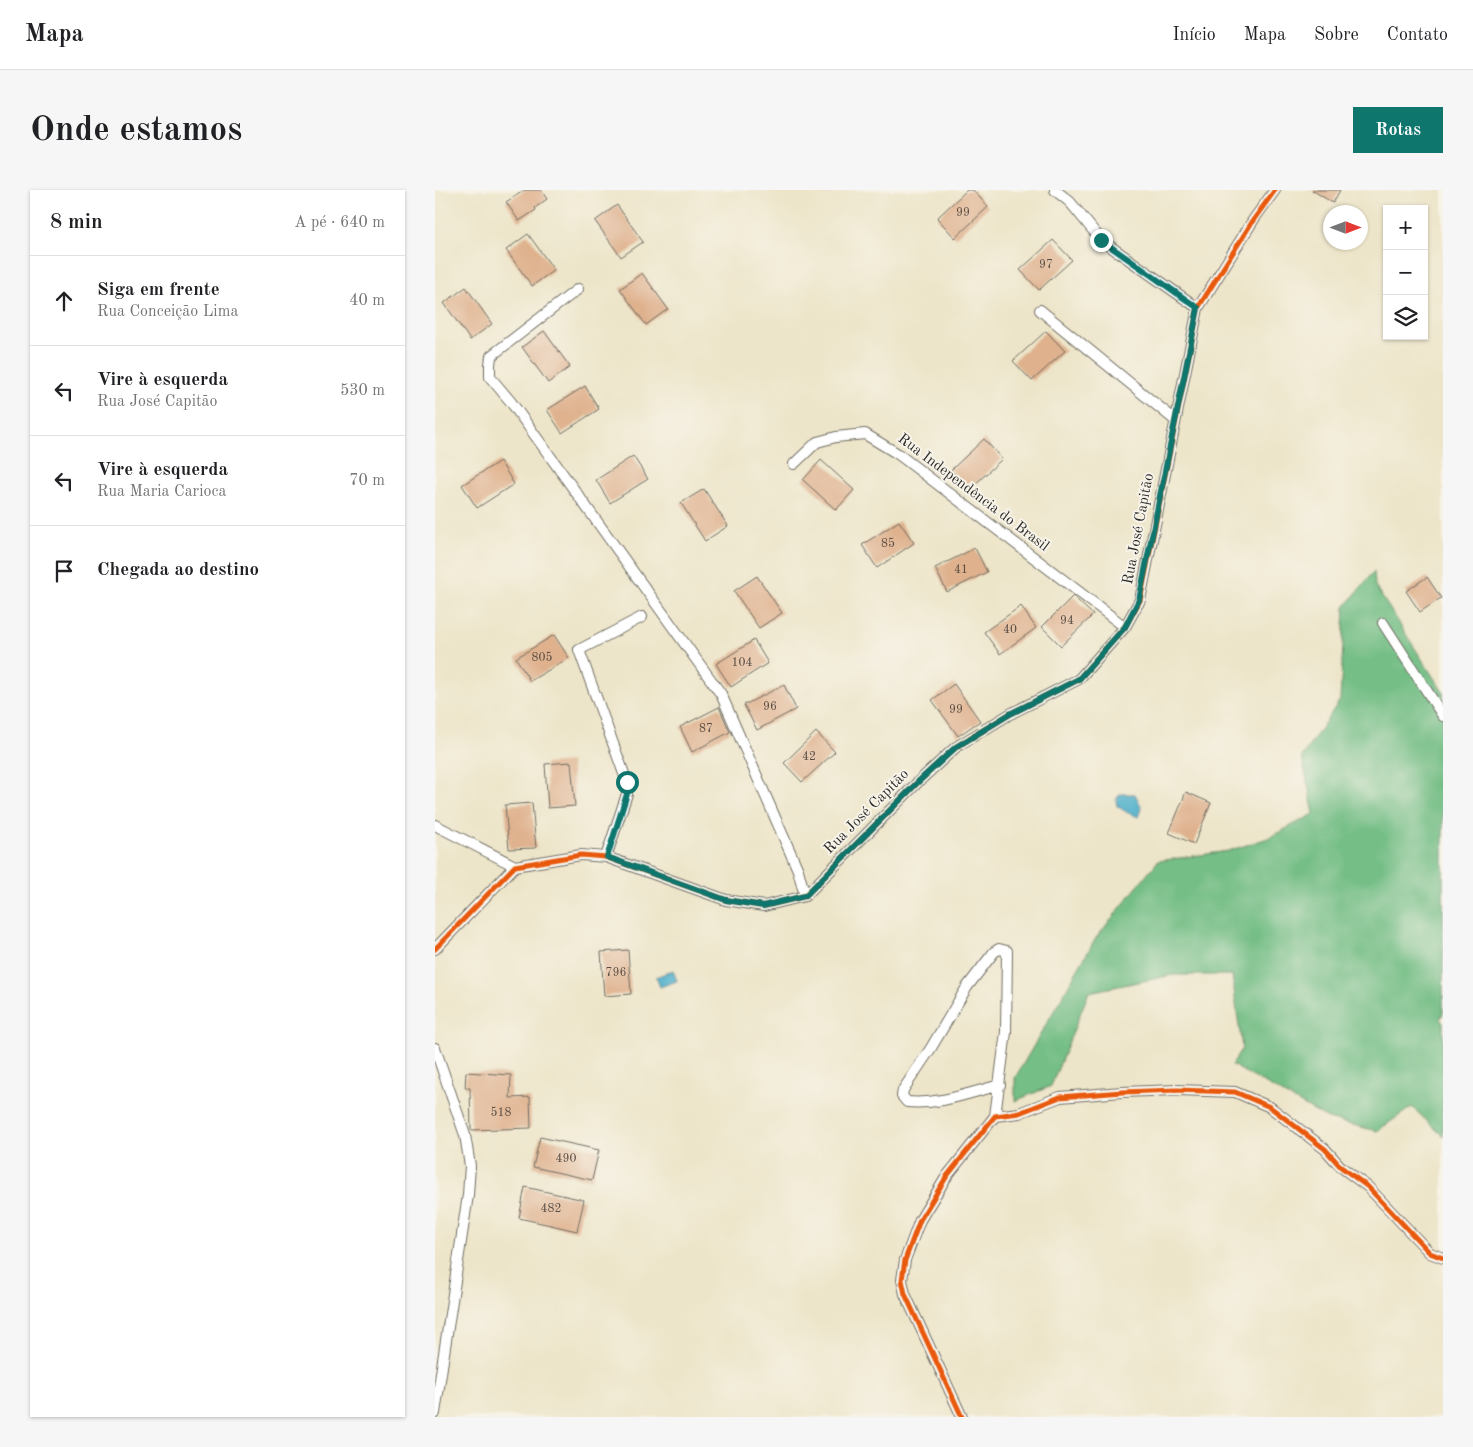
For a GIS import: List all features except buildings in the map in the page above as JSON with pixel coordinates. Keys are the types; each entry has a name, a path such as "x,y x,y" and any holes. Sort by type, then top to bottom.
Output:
{"street":[{"path":"1055,190 1070,202 1101,240 1198,308"},
{"name":"Rua José Capitão","path":"805,896 918,782 956,747 1010,714 1079,679 1125,627 1139,600 1198,308 1254,219 1275,190"},
{"path":"435,825 515,866 581,856 607,857 726,900 763,906 805,896 798,870 721,694 511,402 490,376 491,356 579,289"},
{"path":"1040,310 1175,420"},
{"name":"Rua Independência do Brasil","path":"794,464 817,442 836,437 865,434 898,454 1125,627"},
{"path":"607,857 627,794 627,782 579,650 642,616"},
{"path":"1383,623 1443,716"},
{"path":"435,949 515,866"},
{"path":"962,1417 905,1294 902,1280 905,1260 920,1220 947,1176 995,1116 1000,1085 1006,1032 1007,951 999,950 994,952 967,987 931,1048 903,1090 903,1096 907,1102 921,1103 948,1099 1000,1085"},
{"path":"435,1048 465,1135 470,1166 469,1195 435,1413"},
{"path":"995,1116 1019,1112 1060,1097 1177,1090 1235,1092 1270,1107 1325,1149 1341,1167 1368,1187 1430,1253 1443,1258"}],"green space":[{"path":"1374,571 1375,586 1443,692 1443,1013 1440,1019 1443,1023 1443,1136 1412,1107 1377,1131 1328,1119 1232,1065 1242,1048 1232,975 1173,975 1089,992 1051,1086 1015,1101 1015,1078 1096,938 1158,861 1228,851 1268,838 1314,814 1302,757 1340,700 1345,607"}],"water":[{"path":"1120,794 1135,794 1142,808 1139,817 1117,806 1116,800"},
{"path":"673,970 677,981 660,987 656,977"}],"cycle path":[{"path":"435,949 515,866 581,855 606,857 726,900 764,906 805,896 918,782 956,747 1010,714 1079,679 1125,627 1140,600 1198,308 1254,219 1275,190"},
{"path":"962,1417 905,1294 902,1280 905,1260 920,1220 947,1176 995,1116 1019,1113 1060,1097 1177,1090 1235,1092 1270,1107 1325,1149 1341,1167 1368,1187 1430,1253 1443,1258"}],"route":[{"path":"627,782 627,794 607,857 726,900 763,906 805,896 918,782 956,747 1010,714 1079,679 1125,627 1139,600 1198,308 1101,240"}]}
